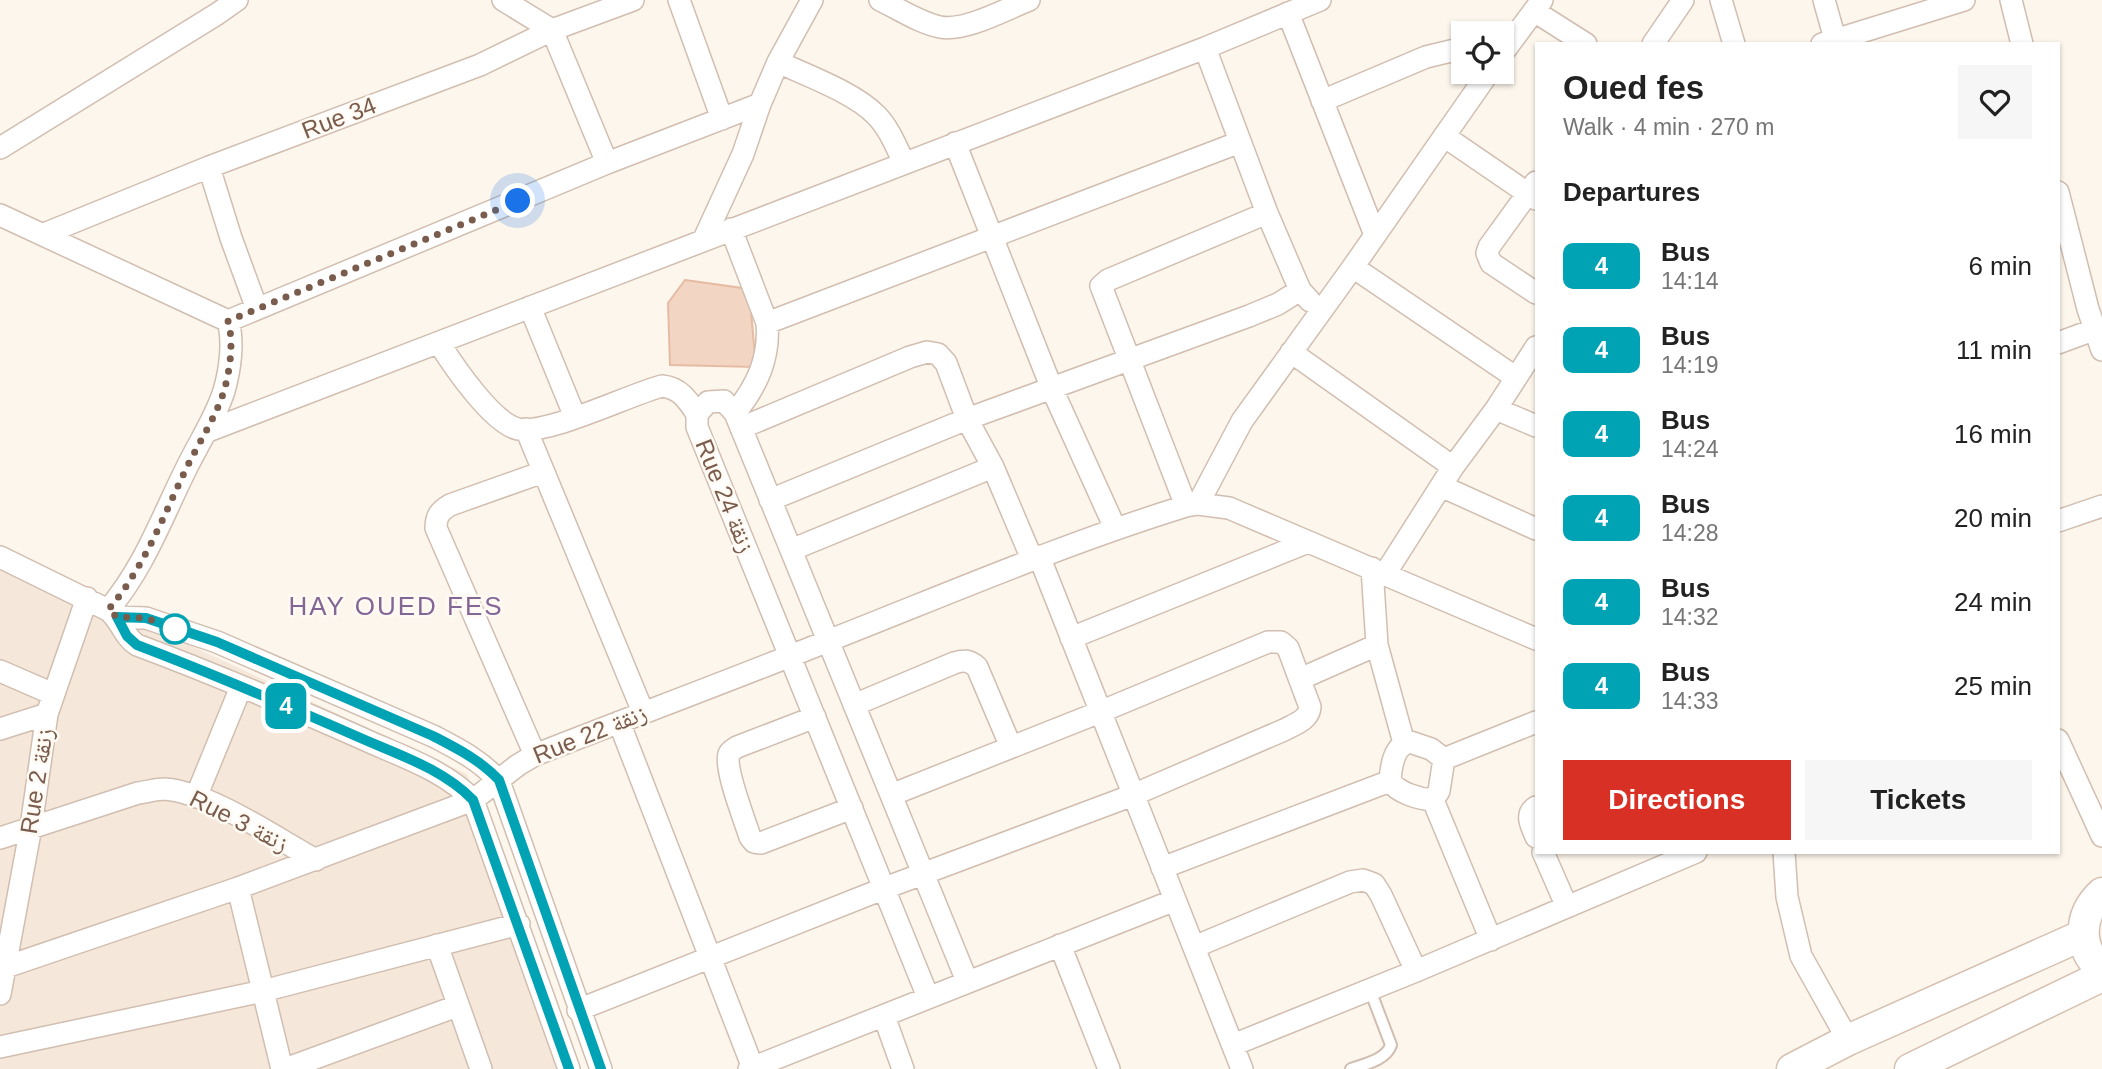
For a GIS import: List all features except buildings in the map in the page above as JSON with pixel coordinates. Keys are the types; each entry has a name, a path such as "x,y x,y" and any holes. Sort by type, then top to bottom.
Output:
{"street":[{"path":"0,148 216,7 237,0"},
{"path":"503,0 552,30 607,163"},
{"name":"Rue 34","path":"44,234 209,167 480,65 552,30 634,0"},
{"path":"679,0 722,119"},
{"path":"704,239 743,154 778,62 812,0"},
{"path":"880,0 933,25 949,28 1029,0"},
{"path":"208,431 1205,48 1320,0"},
{"path":"1654,42 1683,0"},
{"path":"1721,0 1733,42"},
{"path":"1824,0 1829,42 1913,7 1962,0"},
{"path":"2011,0 2022,42"},
{"path":"1514,38 1538,5 1584,42"},
{"path":"1288,13 1375,235"},
{"path":"1205,48 1267,213 1300,290 1320,313"},
{"path":"1322,101 1426,57 1451,51"},
{"path":"778,62 845,94 875,114 891,136 904,163"},
{"path":"1192,505 1242,421 1481,84"},
{"path":"0,215 228,321 607,163 760,104"},
{"path":"1444,136 1534,192 1487,253 1491,263 1535,292"},
{"path":"767,323 1240,142"},
{"path":"955,143 1052,389 1115,528"},
{"path":"209,167 257,310"},
{"path":"2060,209 2066,260 2095,308 2096,329 2102,350"},
{"path":"1192,505 1129,360 1102,290 1103,283 1267,213"},
{"path":"731,229 767,323 769,339 760,375 738,421"},
{"path":"1353,267 1516,377"},
{"path":"770,500 967,419 1248,316 1278,304 1300,290"},
{"path":"530,307 575,416"},
{"path":"113,613 138,570 188,466 208,431 228,374 231,331 228,321"},
{"path":"2060,342 2096,329"},
{"path":"439,343 467,384 499,418 518,429 555,424 662,386 675,388 697,414"},
{"path":"1404,743 1377,646 1378,571 1496,409 1535,348"},
{"path":"738,421 910,357 927,352 938,354 942,358 967,419 993,467 1071,638 1242,1069"},
{"path":"1291,352 1453,467"},
{"name":"Rue 24 زنقة","path":"929,997 697,427 697,414 708,402 724,401 738,421 967,981"},
{"path":"1496,409 1535,426"},
{"path":"526,429 643,712"},
{"path":"791,550 993,467"},
{"path":"535,755 436,528 436,522 439,512 450,505 543,472"},
{"path":"1441,486 1535,529"},
{"path":"1192,505 1229,508 1535,639"},
{"name":"Rue 22 زنقة","path":"2,969 238,888 473,800 535,755 1036,558 1115,528 1192,505"},
{"path":"2060,519 2102,506"},
{"path":"1071,638 1308,542"},
{"path":"0,557 113,613 146,618 217,642 433,736 486,766 499,780 601,1069"},
{"name":"Rue 2 زنقة","path":"0,994 2,969 31,827 50,704 87,598"},
{"path":"113,613 127,636 137,645 241,687 441,774 458,784 473,800 569,1069"},
{"path":"578,1010 885,888 1133,794 1305,719 1310,713 1310,707 1288,648 1281,642 1268,642 891,795"},
{"path":"1300,680 1377,646"},
{"path":"854,705 954,663 972,662 977,667 1011,747"},
{"path":"0,671 50,704"},
{"path":"196,797 241,687"},
{"path":"0,729 50,704"},
{"path":"815,717 730,752 728,757 732,779 750,837 754,842 761,843 852,808"},
{"path":"619,722 751,1068 1175,900"},
{"path":"1444,759 1535,722"},
{"path":"1433,800 1420,798 1393,786 1390,781 1395,755 1404,743 1410,742 1431,748 1444,759"},
{"path":"2060,744 2102,836"},
{"path":"1433,800 1440,785 1444,759"},
{"path":"1162,869 1390,781"},
{"name":"Rue 3 زنقة","path":"0,838 138,793 162,789 183,792 220,807 316,860"},
{"path":"1433,800 1490,940"},
{"path":"1535,808 1529,819 1535,834"},
{"path":"1544,854 1567,907"},
{"path":"1233,1045 1691,854"},
{"path":"1784,854 1787,897 1801,956 1848,1040"},
{"path":"1194,947 1324,891 1363,880 1374,884 1381,895 1416,971"},
{"path":"238,888 284,1069 457,1006"},
{"path":"2102,893 2087,911 2083,935 2090,957 2102,970"},
{"path":"0,1046 263,991 519,924"},
{"path":"1792,1069 1848,1040 2083,935"},
{"path":"437,945 481,1069"},
{"path":"1059,945 1109,1069"},
{"path":"1910,1069 2102,976"},
{"path":"884,1016 903,1069"}],"lane":[{"path":"1351,1069 1390,1050 1391,1040 1370,990"}],"shaded area":[{"path":"0,557 467,774 580,1069 0,1069"}],"bus line":[{"name":"4","path":"569,1069 473,800 458,784 346,732 137,645 127,636 117,617 146,618 217,642 433,736 486,766 499,780 601,1069"}],"district":[{"name":"HAY OUED FES","path":"396,606"}],"route":[{"path":"175,629 146,618 117,617 108,610 138,570 188,466 208,431 228,374 231,331 228,321 518,201"}]}
